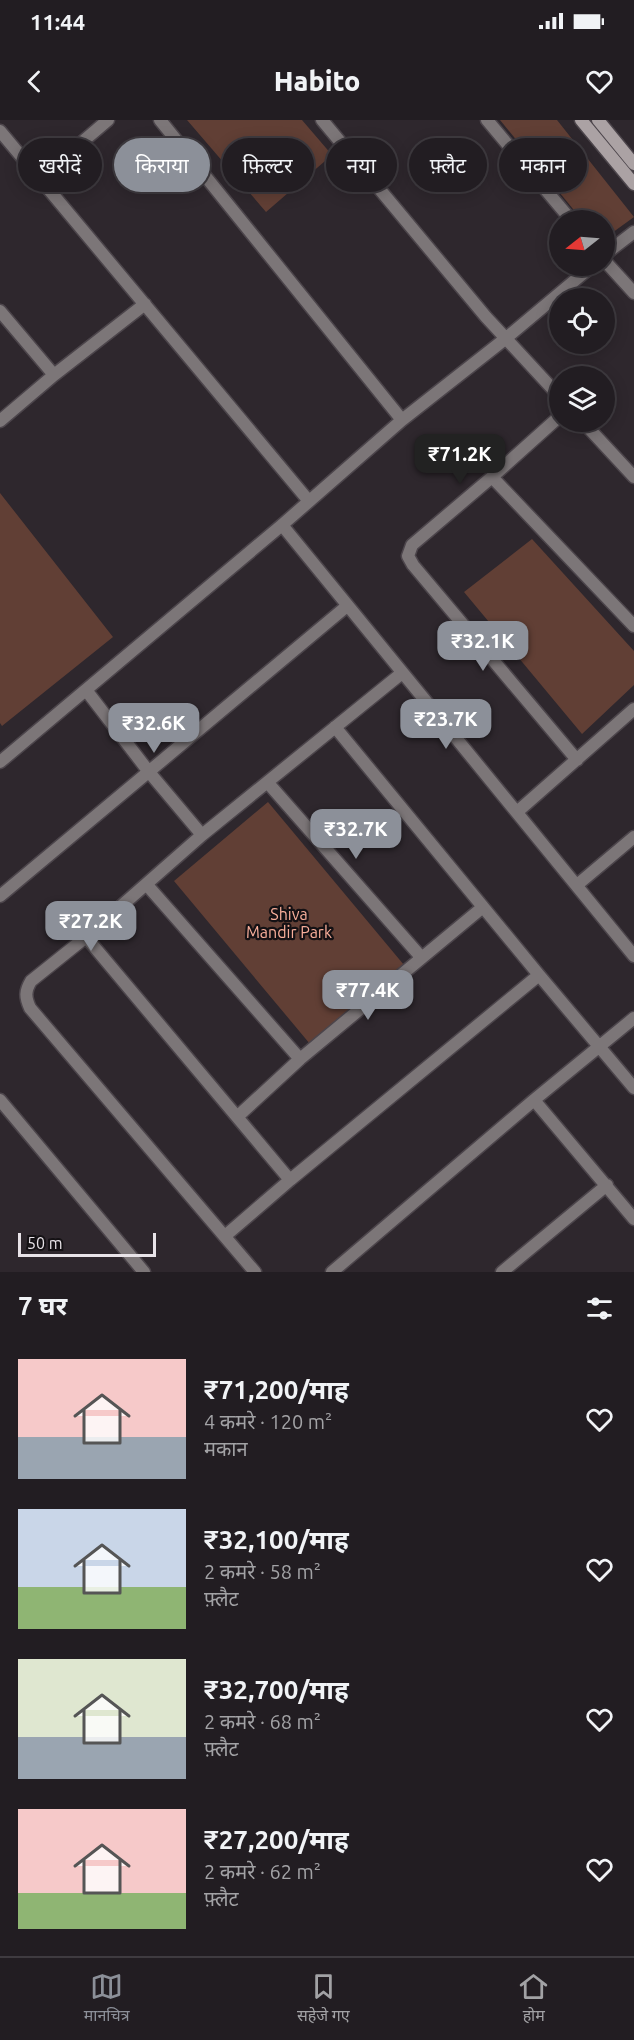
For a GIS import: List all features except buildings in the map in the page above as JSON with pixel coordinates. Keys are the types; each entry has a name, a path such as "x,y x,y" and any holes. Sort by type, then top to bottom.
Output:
{"street":[{"path":"87,138 108,120"},
{"path":"160,120 402,420"},
{"path":"322,120 504,339 549,386"},
{"path":"487,120 563,210"},
{"path":"581,120 634,184"},
{"path":"597,120 634,164"},
{"path":"0,131 18,152"},
{"path":"52,192 308,500"},
{"path":"615,246 634,231"},
{"path":"615,272 634,293"},
{"path":"0,762 282,525 402,420 580,276"},
{"path":"0,421 54,375 145,304"},
{"path":"0,311 54,375"},
{"path":"549,426 412,545 408,552 410,561 577,760"},
{"path":"592,432 634,477"},
{"path":"492,477 634,626"},
{"path":"282,525 634,956"},
{"path":"0,896 346,606"},
{"path":"255,1272 30,1008 26,1000 26,991 31,981 147,885 202,835 402,674"},
{"path":"86,690 149,772 202,835"},
{"path":"517,812 634,709"},
{"path":"335,727 634,1088"},
{"path":"268,783 421,957"},
{"path":"577,885 634,837"},
{"path":"147,885 300,1059"},
{"path":"237,1117 300,1059 483,907"},
{"path":"86,937 290,1179"},
{"path":"225,1236 290,1179 539,975"},
{"path":"332,1272 634,1018"},
{"path":"0,1100 144,1272"},
{"path":"534,1100 634,1219"},
{"path":"502,1272 607,1185"}],"green space":[{"path":"187,120 302,120 326,148 326,160 314,171 314,138 222,138 222,161 210,147 210,138 202,138"},
{"path":"500,120 557,120 571,138 515,138"},
{"path":"587,158 634,217 615,231 615,210 574,210 559,192 587,192"},
{"path":"249,192 289,192 266,212"},
{"path":"0,493 113,637 2,726 0,723"},
{"path":"532,539 634,651 634,685 582,734 464,592"},
{"name":"Shiva Mandir Park","path":"268,802 404,965 310,1044 174,881"}]}
